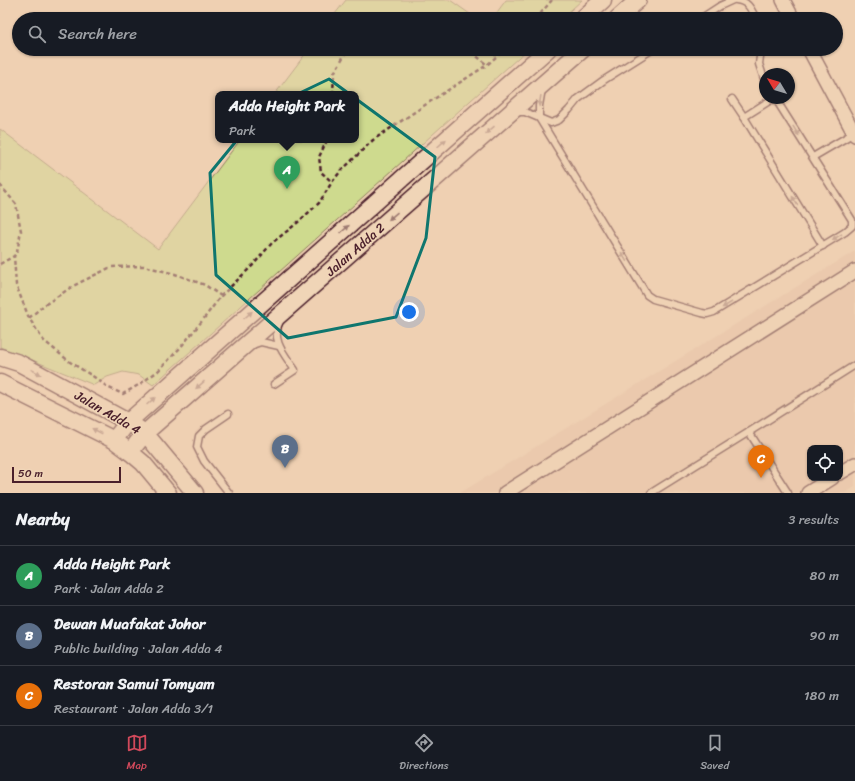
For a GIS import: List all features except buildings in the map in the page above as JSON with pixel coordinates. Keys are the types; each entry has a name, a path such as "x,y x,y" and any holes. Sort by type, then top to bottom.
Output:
{"street":[{"path":"590,12 603,0"},
{"path":"624,12 638,0"},
{"path":"783,0 789,12"},
{"name":"Jalan Adda 2","path":"114,440 128,422 540,56"},
{"name":"Jalan Adda 2","path":"130,452 145,433 575,56"},
{"path":"813,56 854,134"},
{"path":"505,493 855,271"},
{"name":"Jalan Adda 4","path":"0,357 19,363 128,422 145,433 195,493"},
{"name":"Jalan Adda 4","path":"0,383 114,440 143,463 168,493"},
{"path":"174,468 164,447 162,435 165,425 187,397"},
{"path":"843,471 855,464"},
{"path":"808,493 827,481"}],"lane":[{"path":"711,12 734,0 742,1 752,12"},
{"path":"509,114 525,112 551,123 559,120 578,99 604,80 642,56"},
{"path":"760,56 759,64 760,68"},
{"path":"543,84 539,106 539,118 647,294 653,299 707,314 714,312 823,246 852,226 852,220 779,104"},
{"path":"732,99 823,246"},
{"path":"744,117 765,104"},
{"path":"813,158 854,134"},
{"path":"274,384 295,370 279,346 277,328 280,321 321,287 326,281 326,275"},
{"path":"217,370 254,344 261,342 279,346"},
{"path":"651,493 855,365"},
{"path":"228,414 206,429 199,436 197,447 204,461 229,493"},
{"path":"750,432 788,493"}],"path":[{"path":"542,12 552,0"},
{"path":"333,91 334,73 344,56"},
{"path":"476,56 487,65"},
{"path":"14,256 16,285 29,318 43,340 70,362 109,388 123,394 158,371 180,348 220,296 253,265 272,243 296,224 319,202 340,172 373,140 487,65 497,56"},
{"path":"326,143 319,157 321,172 332,182"},
{"path":"0,185 16,204 21,231 17,252 14,256 0,264"},
{"path":"29,318 43,306 73,286 111,267 144,266 175,274 205,285 220,296"}],"highlighted area":[{"path":"329,79 435,157 426,238 396,317 288,338 216,275 210,173 260,112"}],"shaded area":[{"path":"855,251 855,487 845,493 460,493"}],"green space":[{"path":"346,0 450,0 467,12 337,12"},
{"path":"506,0 582,0 569,12 497,12"},
{"path":"304,56 520,56 153,385 139,375 123,372 107,377 94,385 0,347 0,129 158,249 238,143 359,143 359,91 277,91"}],"place":[{"name":"Adda Height Park","path":"287,189"},
{"name":"Dewan Muafakat Johor","path":"285,468"},
{"name":"Restoran Samui Tomyam","path":"761,478"}]}
